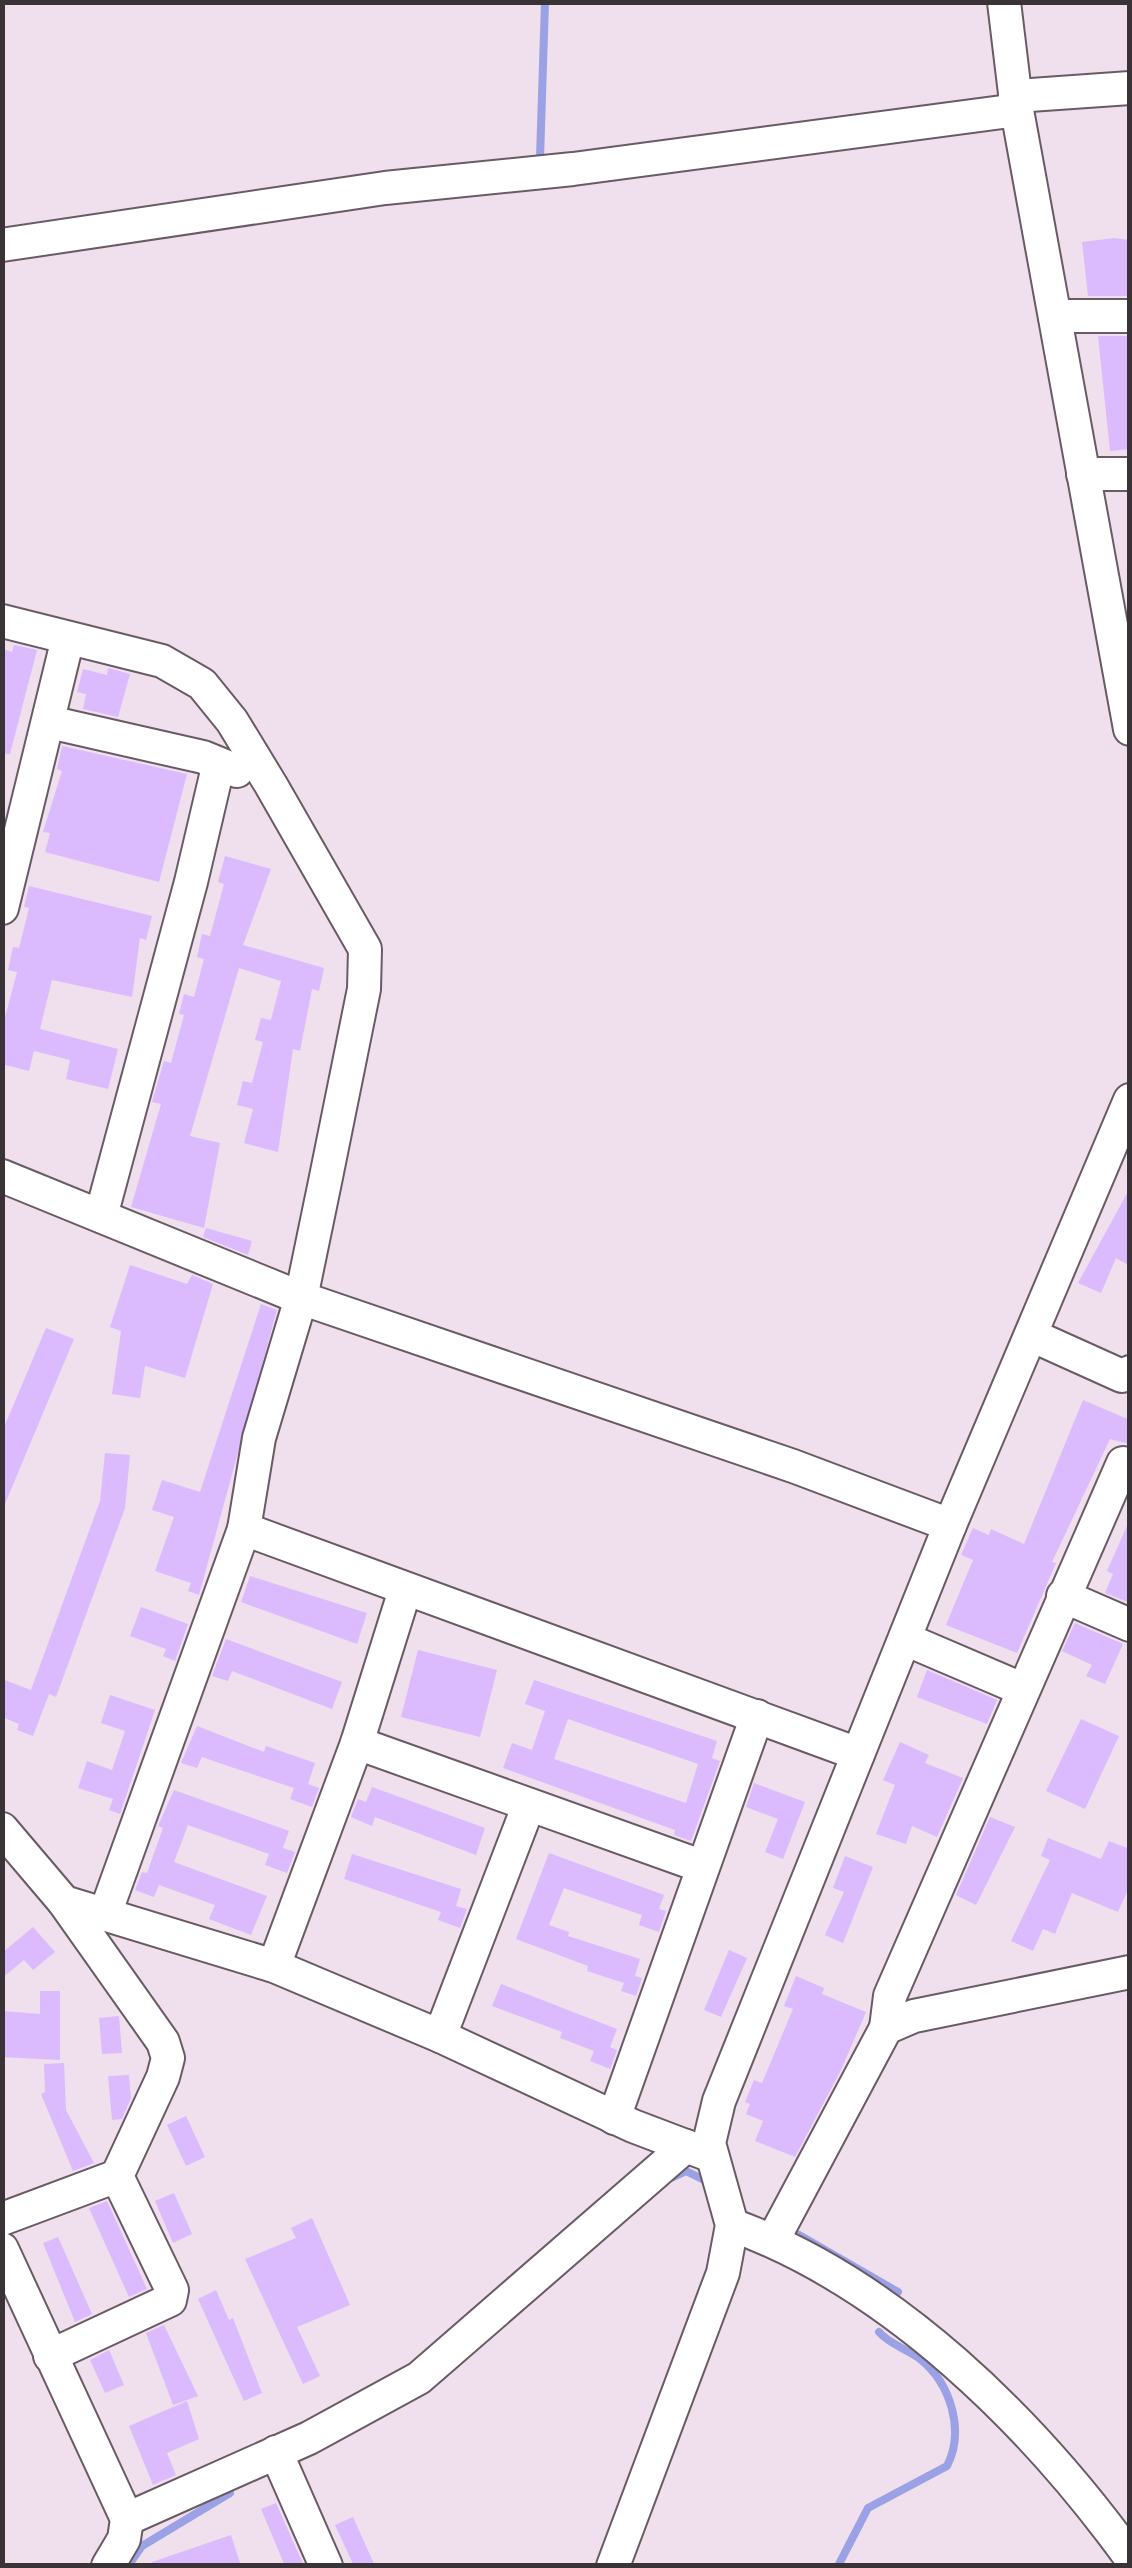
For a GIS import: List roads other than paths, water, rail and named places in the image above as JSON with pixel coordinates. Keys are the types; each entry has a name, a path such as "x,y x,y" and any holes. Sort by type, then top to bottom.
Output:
{"street":[{"path":"1004,2 1016,103 1130,729"},
{"path":"2,245 385,188 612,164 1130,88"},
{"path":"1054,316 1130,316"},
{"path":"1082,474 1130,474"},
{"path":"2,621 162,661 188,674 223,708 353,924 367,958 301,1298 269,1399 244,1529 96,1920 168,2058 153,2102 117,2176 2,2219"},
{"path":"2,908 68,638"},
{"path":"49,722 266,777"},
{"path":"102,1216 192,882 218,766"},
{"path":"128,2520 358,2412 435,2367 710,2144 719,2100 950,1525 1130,1100"},
{"path":"2,1176 301,1298 793,1466 950,1525"},
{"path":"1031,1334 1122,1376 1130,1372"},
{"path":"773,2240 886,2028 890,1996 1062,1596 1123,1462 1130,1466"},
{"path":"244,1529 858,1754"},
{"path":"274,1966 357,1744 405,1590"},
{"path":"1062,1596 1130,1625"},
{"path":"905,1639 1022,1689"},
{"path":"614,2118 757,1716"},
{"path":"357,1744 701,1866"},
{"path":"440,2036 528,1806"},
{"path":"2,1830 13,1865 96,1920 274,1966 440,2036 614,2118 699,2151 732,2225 723,2273 612,2566"},
{"path":"886,2028 932,2012 1130,1972"},
{"path":"50,2356 170,2300 172,2290 117,2176"},
{"path":"732,2225 773,2240 868,2299 962,2367 1052,2456 1130,2557"},
{"path":"2,2249 128,2520 124,2538 108,2566"},
{"path":"276,2452 326,2566"}],"waterway":[{"path":"540,158 545,2"},
{"path":"673,2177 686,2171 704,2180"},
{"path":"799,2235 898,2292"},
{"path":"838,2566 868,2508 947,2466 955,2438 952,2408 939,2380 919,2358 879,2332"},
{"path":"128,2566 142,2546 230,2493"}]}
